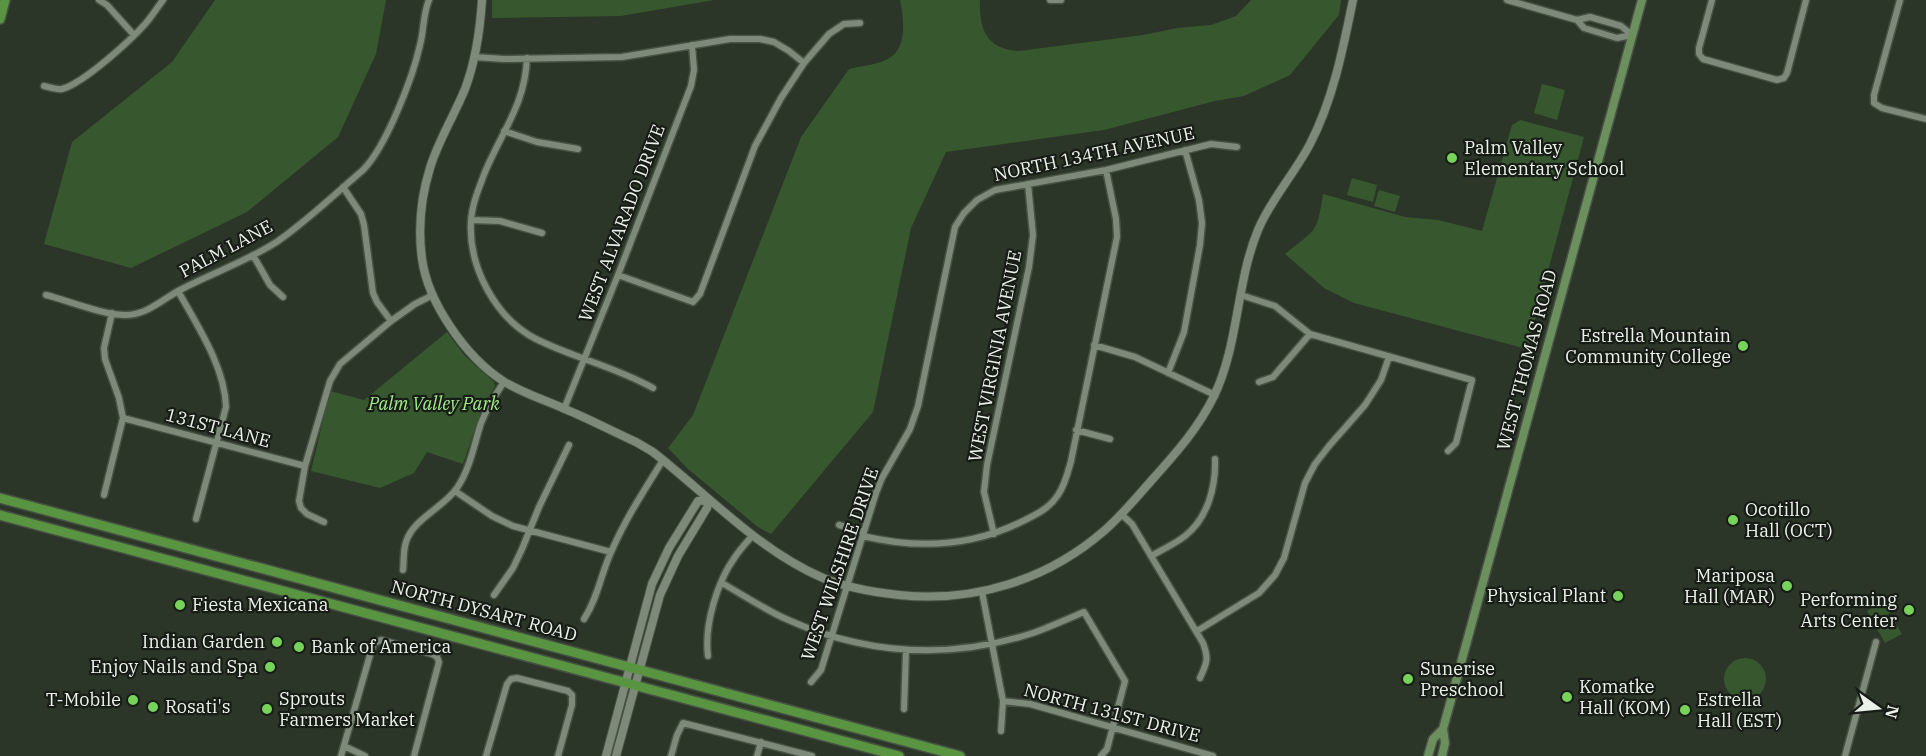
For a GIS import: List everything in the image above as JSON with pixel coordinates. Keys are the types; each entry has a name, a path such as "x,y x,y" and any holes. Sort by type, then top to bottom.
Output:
{"main road":[{"path":"0,19 5,0"},
{"name":"WEST THOMAS ROAD","path":"1442,756 1445,743 1443,729 1642,0"},
{"name":"NORTH DYSART ROAD","path":"0,498 960,756"},
{"name":"NORTH DYSART ROAD","path":"0,515 899,756"},
{"name":"WEST THOMAS ROAD","path":"1428,756 1433,739 1443,729"}],"street":[{"path":"99,0 107,5 134,35"},
{"path":"44,86 61,89 82,78 134,35 163,0"},
{"name":"PALM LANE","path":"46,295 112,313 127,315 140,312 253,255 285,236 368,166 380,148 413,70 421,44 425,9 429,0"},
{"path":"482,0 478,44 465,89 430,167 423,195 420,226 422,259 433,295 464,346 504,382 636,442 663,460 775,552 800,566 823,578 865,591 924,598 982,592 1008,585 1060,562 1088,544 1121,514 1197,427 1215,395 1231,348 1258,229 1270,206 1310,145 1328,101 1345,40 1353,0"},
{"path":"1050,0 1061,0"},
{"path":"1507,0 1577,20 1590,17 1621,26 1632,35"},
{"path":"1712,0 1699,54 1707,61 1777,80 1784,78 1788,73 1806,0"},
{"path":"1900,0 1874,95 1874,103 1882,108 1926,120"},
{"path":"1577,20 1584,28 1617,38 1632,35"},
{"path":"618,275 693,302 700,294 755,146 781,98 804,63 829,34 844,24 860,23"},
{"path":"474,57 504,59 622,57 730,39 760,39 774,42 804,63"},
{"name":"WEST ALVARADO DRIVE","path":"564,409 691,86 694,70 692,45"},
{"path":"527,58 524,89 481,181 471,220 475,256 487,288 504,313 535,339 637,379 653,388"},
{"path":"504,131 537,142 578,149"},
{"name":"NORTH 134TH AVENUE","path":"964,213 977,200 995,190 1106,170 1211,144 1237,147"},
{"path":"1168,373 1184,332 1202,223 1199,200 1185,150"},
{"path":"839,525 863,534 904,544 932,545 963,541 994,534 1038,513 1049,506 1060,493 1066,479 1117,237 1116,219 1106,170"},
{"name":"WEST VIRGINIA AVENUE","path":"994,534 984,492 987,465 1029,267 1033,235 1028,184"},
{"path":"343,187 361,214 373,293 391,321"},
{"name":"WEST WILSHIRE DRIVE","path":"811,682 822,670 882,478 910,429 918,406 955,227 964,213"},
{"path":"471,220 500,221 542,233"},
{"path":"253,255 270,285 283,297"},
{"path":"178,291 198,328 225,390 226,407 218,443 196,519"},
{"path":"324,522 316,520 301,508 299,495 305,466 330,381 340,364 391,321 415,304 433,295"},
{"path":"1242,295 1275,306 1310,334 1472,381 1456,443 1449,451"},
{"path":"104,495 123,418 119,398 105,359 104,348 112,313"},
{"path":"1258,382 1273,377 1310,334"},
{"path":"1094,345 1124,352 1215,395"},
{"path":"1197,631 1259,593 1275,575 1284,558 1305,483 1315,464 1365,405 1381,381 1389,357"},
{"path":"403,570 404,549 409,535 414,527 434,512 455,491 469,464 487,410 504,382"},
{"name":"131ST LANE","path":"123,418 305,466"},
{"path":"1076,430 1110,439"},
{"path":"494,595 513,568 569,445"},
{"path":"1151,556 1178,541 1197,524 1211,494 1215,476 1215,459"},
{"path":"584,620 592,607 610,552 626,520 663,460"},
{"path":"455,491 492,516 513,526 610,552"},
{"path":"616,756 630,683 629,667 645,607 662,560 698,501 709,500"},
{"path":"606,756 630,683 639,670 657,606 670,572 707,508 709,500"},
{"path":"1121,514 1132,524 1197,631 1207,658 1207,664 1200,678"},
{"path":"708,656 706,642 709,623 722,583 736,555 753,535"},
{"path":"722,583 784,618 832,636 878,648 906,651 960,649 994,644 1034,633 1084,612 1125,681 1107,749 1101,756"},
{"path":"982,592 1004,701 1001,731"},
{"path":"341,756 374,643 381,640 432,654 439,662 414,756"},
{"path":"1845,756 1876,642"},
{"path":"904,709 906,651"},
{"path":"486,756 507,684 511,679 517,678 568,691 572,696 572,705 558,756"},
{"name":"NORTH 131ST DRIVE","path":"1004,701 1030,704 1213,756"},
{"path":"671,756 683,723 812,756"},
{"path":"757,756 761,742"},
{"path":"344,747 365,756"}],"green space":[{"path":"215,0 386,0 376,54 338,137 247,212 131,268 44,244 72,142 172,62"},
{"path":"492,0 714,0 621,16 492,18"},
{"path":"900,0 980,0 981,20 987,36 999,46 1019,51 1211,25 1236,16 1251,0 1341,0 1339,15 1290,75 1244,96 1215,101 1104,130 946,152 911,228 873,412 771,534 758,527 688,469 668,448 693,415 801,137 849,69 873,64 893,56 903,33"},
{"path":"1542,84 1565,90 1557,120 1534,113"},
{"path":"1520,120 1584,137 1527,349 1354,303 1324,288 1285,254 1309,235 1317,224 1323,194 1405,217 1438,220 1482,231 1512,125"},
{"path":"1352,178 1377,185 1373,202 1347,195"},
{"path":"1379,190 1400,196 1395,212 1374,206"},
{"name":"Palm Valley Park","path":"447,332 464,355 494,382 495,386 482,408 463,464 427,452 414,473 380,488 311,471 330,391 364,400"},
{"path":"1883,601 1890,613 1886,615 1892,626 1896,624 1902,634 1885,643 1867,611"},
{"path":"1745,658 1760,664 1766,679 1760,694 1745,700 1730,694 1724,679 1730,664"}],"place":[{"name":"Palm Valley Elementary School","path":"1452,158"},
{"name":"Estrella Mountain Community College","path":"1743,346"},
{"name":"Ocotillo Hall (OCT)","path":"1733,520"},
{"name":"Mariposa Hall (MAR)","path":"1787,586"},
{"name":"Physical Plant","path":"1618,596"},
{"name":"Fiesta Mexicana","path":"180,605"},
{"name":"Performing Arts Center","path":"1909,610"},
{"name":"Indian Garden","path":"277,642"},
{"name":"Bank of America","path":"299,647"},
{"name":"Enjoy Nails and Spa","path":"270,667"},
{"name":"Sunerise Preschool","path":"1408,679"},
{"name":"Komatke Hall (KOM)","path":"1567,697"},
{"name":"T-Mobile","path":"133,700"},
{"name":"Rosati's","path":"153,707"},
{"name":"Sprouts Farmers Market","path":"267,709"},
{"name":"Estrella Hall (EST)","path":"1685,710"}]}
